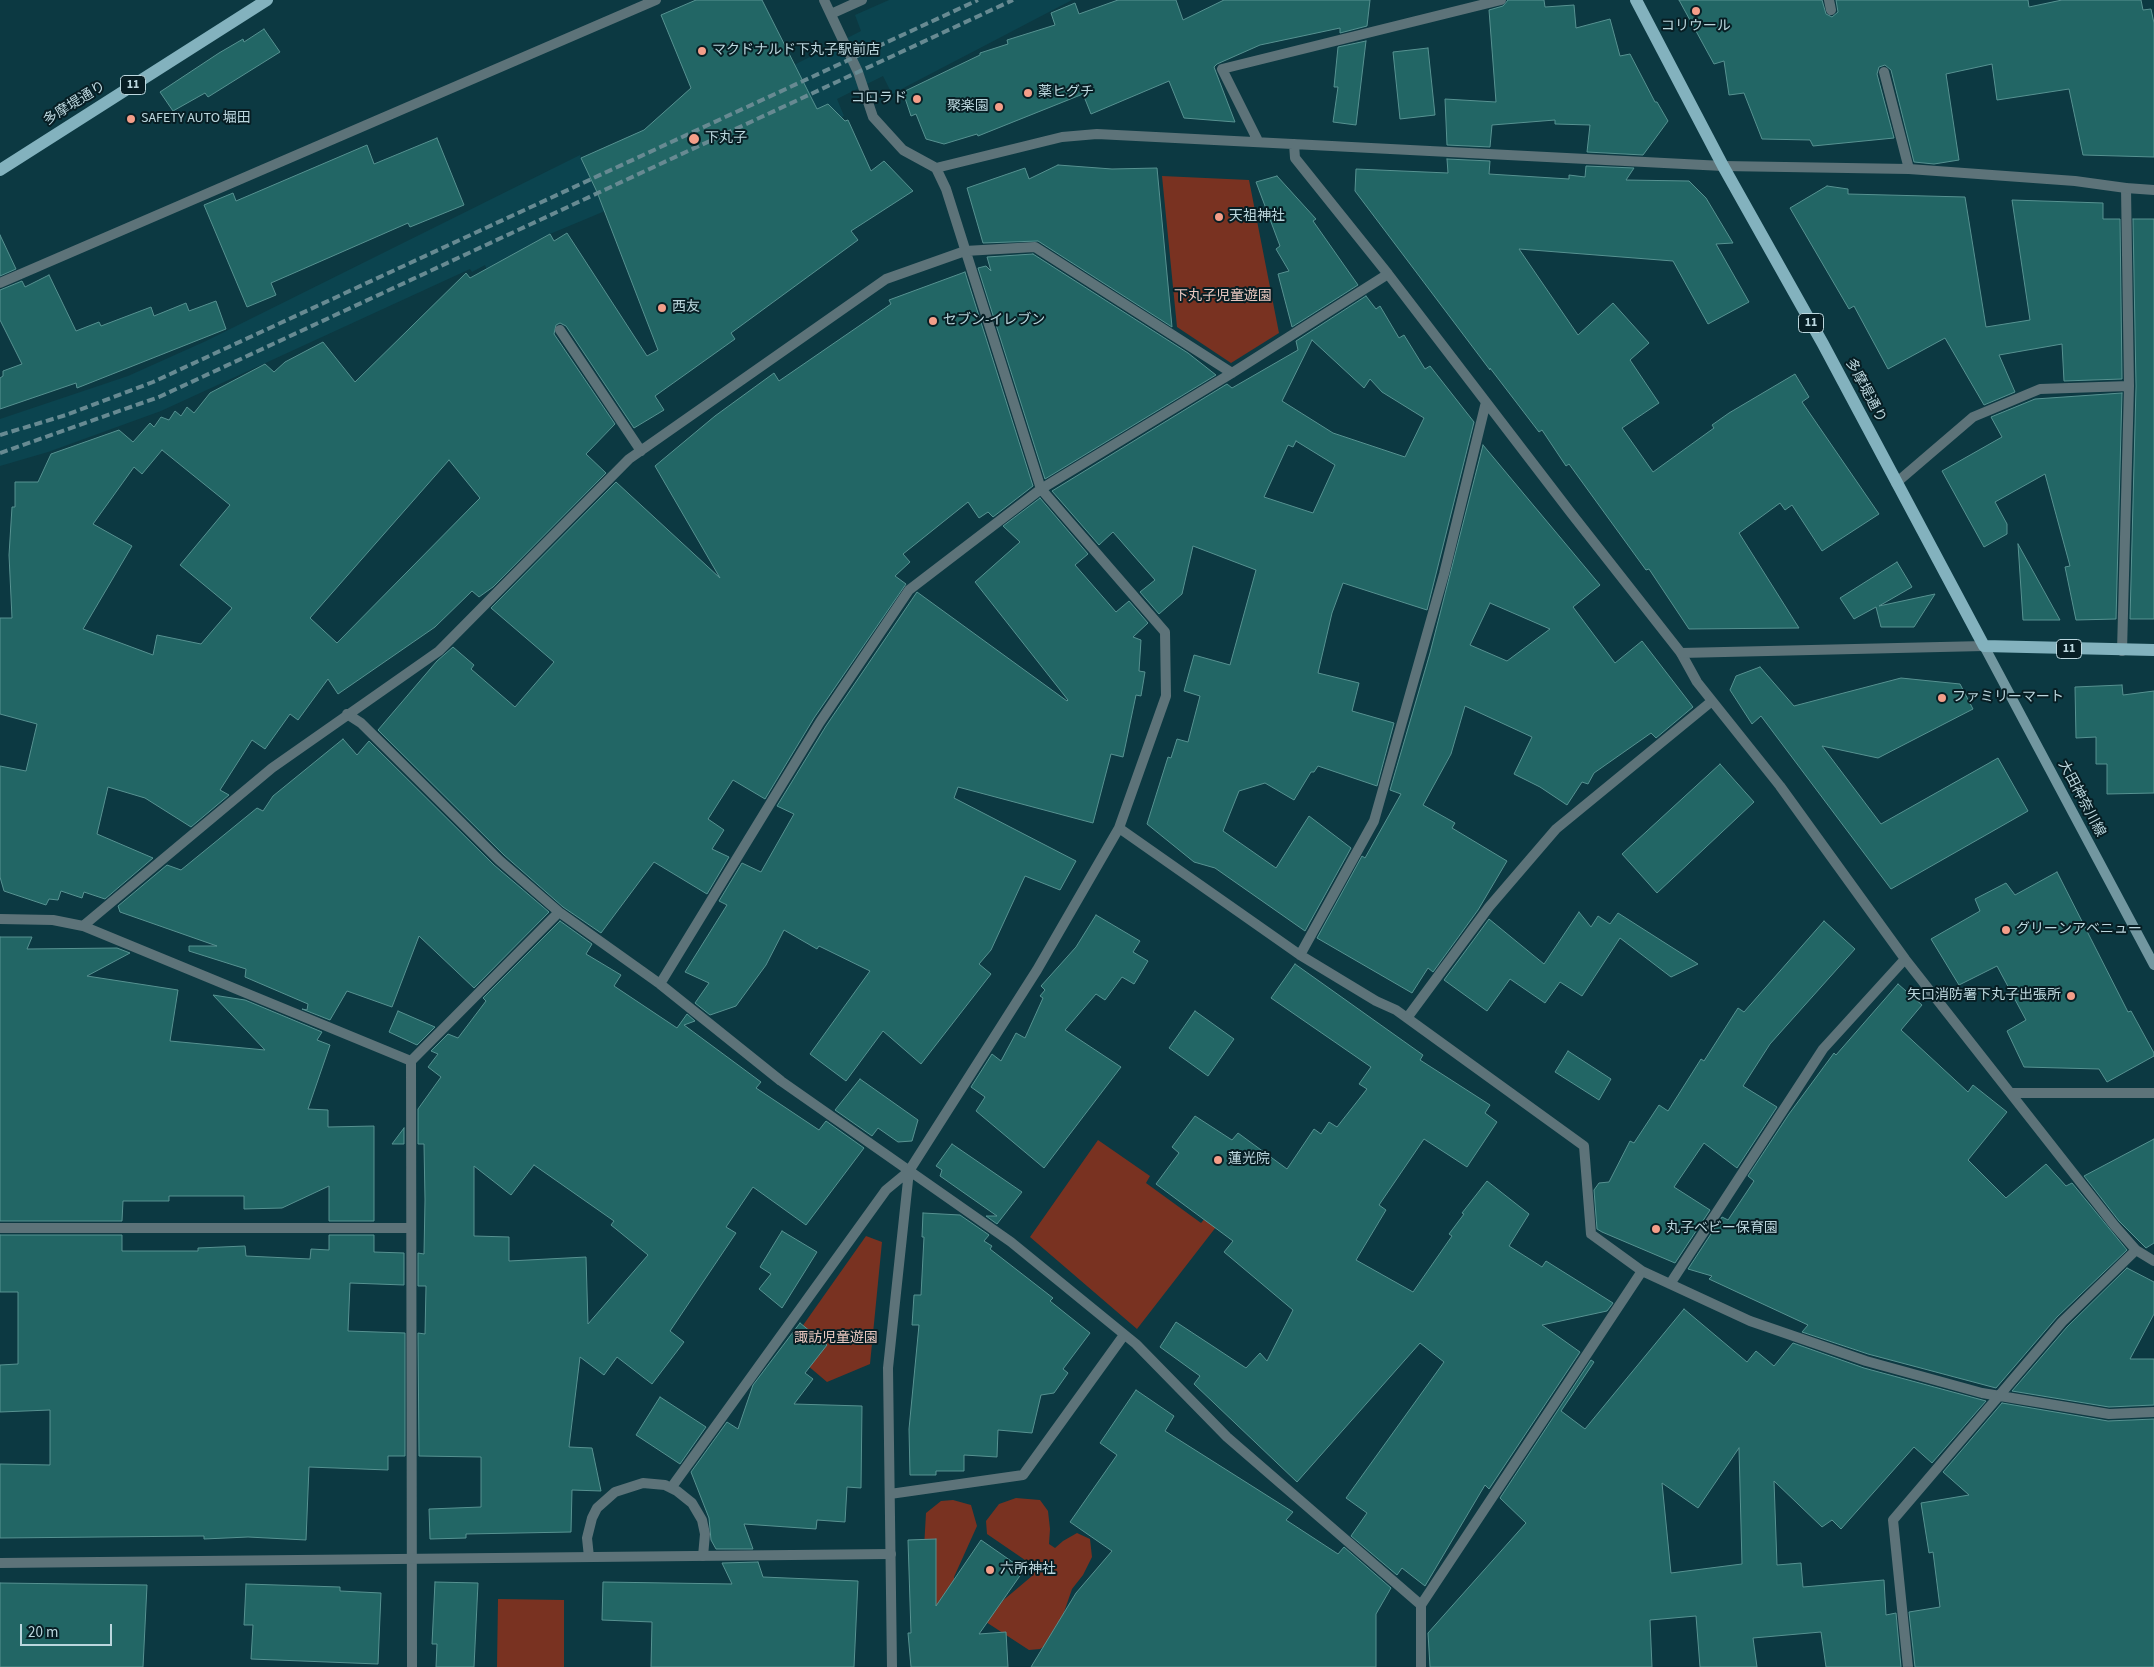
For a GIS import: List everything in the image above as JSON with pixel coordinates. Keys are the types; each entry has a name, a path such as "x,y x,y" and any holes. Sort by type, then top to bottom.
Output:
{"main road":[{"name":"多摩堤通り","path":"0,170 267,0"},
{"name":"多摩堤通り","path":"1636,0 1723,166 1823,344 1984,646"},
{"name":"11","path":"1984,646 2122,651 2154,650"},
{"name":"大田神奈川線","path":"1984,646 2154,965"}],"street":[{"path":"0,283 656,0"},
{"path":"671,1488 886,1190 909,1171 1037,970 1119,828 1166,696 1165,632 1041,489 946,189 936,168 903,150 873,117 858,72 824,0"},
{"path":"830,14 862,0"},
{"path":"1258,141 1222,69 1501,0"},
{"path":"1884,72 1909,169"},
{"path":"936,168 1062,137 1096,134 1723,166 1909,169 2075,180 2126,188 2154,190"},
{"path":"1294,144 1295,158 1388,274 1681,653 1697,682 1780,786 1905,959 2136,1250 2154,1261"},
{"path":"2122,651 2128,386 2126,188"},
{"path":"83,926 272,768 346,714 439,651 629,459 886,279 965,251 1035,247 1232,373"},
{"path":"660,984 820,722 909,590 1041,489 1232,373 1388,274"},
{"path":"560,330 641,451"},
{"path":"1896,483 1973,417 2040,389 2128,386"},
{"path":"1300,955 1374,821 1444,574 1486,402"},
{"path":"1681,653 1984,646"},
{"path":"1407,1018 1489,907 1556,828 1712,701"},
{"path":"346,714 361,723 499,860 559,912 660,984 781,1081 1011,1242 1124,1334 1227,1437 1421,1605"},
{"path":"1119,828 1300,955 1407,1018 1584,1146 1591,1234 1642,1271 1750,1321 1866,1361 1982,1393 2109,1414 2154,1412"},
{"path":"412,1667 411,1061 559,912"},
{"path":"0,919 53,920 83,926 411,1061"},
{"path":"1670,1284 1823,1049 1905,959"},
{"path":"2011,1093 2154,1093"},
{"path":"892,1667 888,1368 909,1171"},
{"path":"0,1228 412,1228"},
{"path":"1908,1667 1893,1520 2062,1322 2136,1250"},
{"path":"1421,1667 1421,1605 1642,1271"},
{"path":"890,1494 1023,1475 1124,1334"},
{"path":"589,1557 587,1538 592,1518 597,1508 615,1492 643,1482 671,1488 692,1504 702,1520 705,1534 703,1556"},
{"path":"0,1563 891,1554"}],"shaded area":[{"path":"889,0 1072,0 892,94 883,76 837,99 844,116 798,139 605,211 550,234 487,270 485,265 472,272 470,269 161,411 48,452 0,466 0,419 128,376 206,341 580,155 581,158 644,130 677,101 794,65 861,31 855,15"}],"green space":[{"name":"下丸子児童遊園","path":"1162,176 1249,180 1279,333 1231,363 1177,327"},
{"path":"1098,1140 1150,1176 1146,1183 1201,1223 1212,1210 1223,1218 1137,1329 1030,1237"},
{"name":"諏訪児童遊園","path":"866,1236 882,1242 870,1364 827,1382 787,1348"},
{"path":"1016,1498 1040,1500 1048,1511 1049,1544 1055,1548 1077,1533 1090,1539 1092,1557 1083,1575 1072,1589 1061,1621 1049,1643 1040,1649 1029,1650 986,1622 987,1614 1032,1576 1037,1561 1025,1560 987,1534 986,1521 999,1504"},
{"path":"953,1500 971,1505 977,1526 954,1577 954,1627 929,1636 922,1583 926,1513 941,1501"},
{"path":"498,1599 564,1600 564,1667 497,1667"}],"building":[{"path":"696,0 762,0 817,109 828,104 845,121 848,120 871,171 884,161 913,191 851,231 858,240 731,333 735,339 655,396 664,410 634,428 566,326 560,323 556,325 554,334 615,424 586,454 606,473 493,587 479,597 472,591 435,627 338,694 328,679 298,720 290,714 265,749 252,740 220,790 229,795 191,827 145,798 108,787 97,834 153,858 105,899 84,892 82,898 61,891 58,900 49,899 46,905 4,891 0,877 0,766 26,771 37,724 0,714 0,618 12,618 9,555 12,507 15,507 15,482 38,482 51,454 119,430 133,442 150,423 154,427 161,417 169,420 175,411 181,416 187,407 194,413 210,393 265,364 274,372 285,362 323,342 355,382 466,273 470,278 550,234 554,241 567,233 647,356 658,350 597,192 581,158 644,130 691,88 661,15","holes":["162,450 230,505 180,565 232,608 201,644 157,635 153,655 83,629 132,546 93,524 134,467 142,474","449,460 480,498 337,643 310,618"]},
{"path":"1118,0 1176,0 1183,20 1224,0 1370,0 1367,26 1340,33 1340,28 1260,45 1217,64 1214,67 1235,122 1184,118 1169,81 1091,114 1083,94 978,136 977,134 944,144 926,139 916,114 911,116 903,92 980,55 980,53 1008,44 1007,40 1055,25 1051,13 1075,3 1079,14"},
{"path":"1508,0 1544,0 1545,7 1574,5 1576,28 1610,19 1620,56 1630,54 1655,102 1657,102 1668,121 1643,155 1587,152 1590,125 1555,124 1555,120 1492,125 1490,147 1447,145 1445,99 1496,102 1489,10 1503,6"},
{"path":"1679,0 1822,0 1826,14 1832,17 1838,12 1836,0 2028,0 2029,7 2062,0 2141,0 2143,10 2151,9 2154,23 2154,157 2083,155 2069,89 1997,100 1992,64 1946,74 1959,160 1934,164 1914,162 1891,70 1885,65 1879,67 1877,74 1894,138 1813,146 1810,140 1762,139 1744,93 1729,95 1724,61 1714,64"},
{"path":"264,29 280,52 208,97 205,93 173,111 160,92 219,53 243,39 244,42"},
{"path":"1366,41 1356,125 1333,122 1338,87 1334,87 1338,47"},
{"path":"1428,48 1435,115 1400,119 1393,52"},
{"path":"437,138 464,205 410,227 408,223 271,283 276,295 247,307 204,205 233,193 236,201 367,145 374,164"},
{"path":"1447,159 1490,161 1489,174 1569,179 1569,175 1585,177 1586,166 1634,168 1626,180 1689,181 1706,198 1733,243 1716,244 1749,302 1708,324 1673,261 1519,249 1578,335 1613,303 1649,343 1630,360 1659,403 1622,428 1653,472 1714,428 1712,425 1729,413 1795,374 1809,397 1802,402 1879,514 1822,551 1792,505 1785,510 1780,503 1739,533 1799,628 1689,629 1649,569 1646,570 1569,464 1566,466 1542,430 1539,432 1490,368 1490,370 1355,191 1356,169 1448,173"},
{"path":"1058,165 1112,169 1157,168 1172,327 1038,241 983,243 967,188 1025,168 1029,179"},
{"path":"1277,176 1316,219 1313,221 1358,285 1292,327 1278,274 1289,271 1276,249 1280,246 1256,182"},
{"path":"1827,186 1848,189 1848,194 1965,197 1986,327 2030,320 2012,200 2103,203 2103,219 2120,219 2122,379 2064,381 2062,344 1999,355 2015,392 1984,405 1945,338 1888,369 1854,306 1849,309 1790,208"},
{"path":"2133,219 2154,219 2154,619 2130,619 2136,386"},
{"path":"0,235 16,269 0,276"},
{"path":"1033,254 1188,353 1216,375 1045,479 978,268 986,266 991,271 987,257"},
{"path":"965,272 1033,486 993,517 988,512 979,518 968,502 903,554 910,562 895,576 906,584 814,718 765,799 733,780 708,819 724,830 712,849 729,857 707,894 654,862 601,933 563,907 504,855 378,730 437,661 453,647 474,665 471,669 515,707 554,662 491,608 616,482 720,578 655,466 715,416 774,373 779,381 891,304 889,300"},
{"path":"49,275 76,331 99,322 101,326 151,307 154,316 186,303 189,311 216,301 226,329 77,388 76,383 0,409 0,378 3,376 3,371 22,364 0,320 0,290 22,281 25,287"},
{"path":"1366,296 1376,309 1380,306 1399,338 1404,335 1425,369 1430,366 1474,422 1427,610 1343,583 1332,613 1318,673 1359,683 1352,711 1394,723 1377,786 1318,766 1314,772 1311,772 1294,800 1265,783 1239,791 1223,831 1276,868 1309,816 1351,848 1305,931 1215,868 1194,862 1147,824 1168,757 1171,758 1177,739 1188,742 1200,696 1184,691 1194,655 1230,665 1256,570 1193,546 1182,594 1159,614 1140,592 1155,580 1113,532 1099,545 1052,491 1227,384 1232,388 1298,350 1296,341","holes":["1312,340 1364,388 1370,379 1382,392 1424,418 1405,457 1333,433 1282,401","1296,441 1335,465 1313,513 1264,497 1288,445 1293,447"]},
{"path":"2122,393 2116,619 2076,620 2065,567 2070,566 2045,474 1995,502 2007,524 2007,534 1984,547 1942,471 2002,437 1991,417 2035,399"},
{"path":"1483,445 1600,585 1573,607 1615,663 1642,641 1693,707 1656,738 1651,733 1594,773 1588,784 1582,782 1567,805 1540,787 1514,774 1532,737 1465,706 1451,754 1423,805 1455,823 1452,828 1507,861 1478,910 1433,972 1428,968 1412,993 1317,938 1362,856 1365,858 1401,794 1390,790 1430,653","holes":["1490,603 1550,629 1507,661 1470,645"]},
{"path":"1040,498 1088,554 1075,565 1116,612 1129,601 1148,623 1133,637 1141,640 1139,671 1145,672 1141,696 1136,695 1123,757 1111,754 1093,823 958,787 954,798 1076,861 1060,890 1025,876 991,950 979,964 991,974 921,1064 883,1031 846,1081 810,1054 870,971 819,946 817,949 784,930 766,965 736,1006 710,1015 695,1003 709,983 685,972 727,905 719,901 742,863 761,872 794,814 777,806 826,726 917,592 1068,700 975,582 1020,542 1003,526"},
{"path":"2018,544 2060,620 2023,620"},
{"path":"1897,562 1912,587 1879,606 1935,594 1914,627 1881,627 1876,607 1854,619 1840,598"},
{"path":"1760,667 1794,706 1901,678 1960,684 1973,709 1878,758 1822,746 1881,824 1998,758 2028,811 1891,889 1761,716 1752,724 1730,690 1736,676"},
{"path":"2122,685 2123,695 2154,691 2154,793 2107,794 2107,764 2096,764 2096,737 2076,738 2075,687"},
{"path":"343,739 357,755 369,741 494,865 549,912 474,988 419,936 392,1007 347,991 330,1020 302,1009 307,1010 308,1004 245,977 246,969 189,951 189,946 217,946 120,912 118,906 167,865 181,870 257,808 263,811 273,796"},
{"path":"1720,764 1754,802 1657,893 1622,854"},
{"path":"2057,872 2128,1012 2131,1011 2154,1053 2154,1056 2107,1082 2099,1069 2024,1067 2007,1031 2026,1020 1997,966 1959,985 1931,939 1980,911 1975,899 2006,883 2015,895"},
{"path":"1579,912 1591,927 1598,916 1610,924 1618,913 1698,964 1671,977 1620,938 1582,996 1560,982 1545,1003 1510,979 1487,1011 1444,980 1489,919 1544,964"},
{"path":"1096,915 1140,941 1133,952 1148,961 1134,984 1122,977 1105,1000 1096,994 1065,1030 1121,1067 1044,1168 976,1111 985,1097 971,1087 992,1054 1001,1061 1016,1033 1025,1038 1043,998 1040,996 1045,990 1041,986 1076,947"},
{"path":"560,921 592,944 586,954 621,975 614,986 677,1028 687,1014 695,1021 684,1025 761,1082 756,1088 819,1130 826,1121 864,1148 806,1225 753,1187 726,1227 736,1233 670,1331 684,1342 652,1384 617,1357 604,1375 580,1357 569,1447 592,1448 601,1491 572,1490 571,1532 466,1534 466,1538 430,1539 429,1509 481,1507 481,1457 419,1456 418,1333 425,1334 426,1286 418,1286 418,1253 424,1254 425,1200 424,1144 418,1144 418,1109 441,1077 428,1067 438,1054 431,1051 448,1034 458,1038 486,1001 483,998","holes":["534,1165 614,1221 611,1225 648,1255 588,1324 586,1257 509,1261 509,1237 474,1236 474,1166 511,1195"]},
{"path":"1824,921 1855,949 1770,1044 1743,1086 1777,1107 1737,1168 1704,1143 1674,1187 1710,1210 1675,1263 1597,1229 1594,1190 1599,1183 1609,1182 1630,1141 1634,1143 1659,1105 1668,1111 1701,1059 1704,1061 1738,1008 1744,1012"},
{"path":"0,937 32,937 27,949 117,948 130,953 87,976 178,990 170,1041 265,1050 213,995 245,1000 322,1032 317,1040 330,1045 308,1109 328,1110 328,1127 374,1126 374,1221 329,1221 329,1186 282,1208 244,1209 244,1196 169,1196 169,1201 123,1201 122,1221 0,1221"},
{"path":"1295,964 1423,1055 1420,1060 1490,1105 1485,1113 1497,1122 1467,1167 1424,1139 1379,1205 1386,1210 1356,1260 1413,1292 1452,1236 1449,1234 1464,1214 1462,1213 1487,1181 1529,1214 1509,1246 1542,1267 1546,1261 1613,1303 1607,1311 1542,1325 1580,1352 1489,1489 1485,1485 1425,1586 1402,1568 1397,1575 1351,1536 1367,1513 1346,1498 1444,1362 1420,1343 1297,1482 1194,1384 1200,1376 1160,1347 1176,1322 1246,1368 1260,1353 1267,1361 1293,1310 1224,1252 1233,1241 1156,1184 1179,1153 1172,1147 1195,1116 1232,1140 1238,1133 1287,1169 1314,1129 1321,1134 1329,1122 1337,1127 1367,1089 1359,1084 1371,1067 1271,998"},
{"path":"1898,984 1922,1005 1901,1030 1968,1092 1973,1085 2007,1112 1968,1160 2006,1198 2046,1164 2066,1186 2072,1183 2127,1250 2057,1317 1996,1388 1868,1354 1802,1332 1808,1325 1709,1279 1712,1276 1688,1269 1722,1217 1728,1220 1754,1181 1748,1176 1789,1114 1834,1053 1836,1055"},
{"path":"398,1011 435,1027 417,1045 389,1032"},
{"path":"1195,1011 1234,1039 1208,1076 1169,1048"},
{"path":"1568,1051 1611,1079 1599,1100 1555,1072"},
{"path":"860,1079 918,1120 912,1141 898,1142 878,1128 872,1136 835,1110"},
{"path":"404,1128 404,1144 392,1144"},
{"path":"2154,1139 2154,1243 2146,1248 2119,1221 2084,1176"},
{"path":"952,1144 1022,1192 997,1224 986,1216 997,1216 940,1176 942,1170 936,1166"},
{"path":"923,1213 960,1215 989,1235 984,1241 992,1246 990,1249 1053,1298 1050,1301 1090,1333 1063,1369 1068,1373 1054,1393 1041,1395 1032,1433 998,1430 997,1457 964,1455 964,1471 936,1471 936,1475 910,1475 909,1429 919,1325 912,1325 914,1295 921,1295 924,1237 922,1237"},
{"path":"782,1231 817,1252 782,1308 759,1289 771,1274 760,1267"},
{"path":"0,1235 122,1235 122,1251 198,1251 198,1248 245,1246 246,1256 310,1259 311,1249 329,1250 329,1235 374,1235 374,1252 404,1253 404,1285 350,1283 348,1331 405,1333 405,1456 388,1456 388,1470 309,1467 306,1540 248,1537 204,1539 204,1536 0,1538 0,1464 50,1465 50,1410 0,1412 0,1365 18,1364 18,1292 0,1292"},
{"path":"2127,1268 2154,1282 2154,1314 2130,1359 2154,1359 2154,1405 2109,1407 2012,1391 2067,1327"},
{"path":"1684,1309 1747,1362 1756,1351 1774,1366 1793,1343 1864,1368 1986,1401 1932,1463 1914,1447 1841,1529 1832,1520 1822,1527 1774,1481 1777,1565 1801,1563 1803,1587 1884,1580 1886,1615 1896,1613 1901,1667 1826,1667 1821,1632 1753,1638 1757,1667 1700,1667 1696,1616 1650,1620 1652,1667 1430,1667 1428,1633 1526,1523 1500,1498 1591,1360 1594,1362 1561,1411 1585,1429","holes":["1739,1448 1742,1564 1671,1573 1662,1483 1698,1508"]},
{"path":"800,1323 827,1345 805,1373 813,1379 794,1404 862,1406 861,1488 847,1487 845,1522 817,1520 816,1529 744,1524 753,1549 716,1549 711,1540 709,1518 691,1472 727,1422 738,1429 753,1385"},
{"path":"1136,1390 1174,1416 1165,1431 1293,1512 1286,1520 1338,1554 1344,1547 1391,1588 1376,1614 1376,1667 1031,1667 1076,1593 1112,1551 1070,1522 1117,1455 1100,1443"},
{"path":"660,1397 706,1427 680,1464 636,1435"},
{"path":"2002,1403 2108,1421 2154,1419 2154,1667 1915,1667 1909,1612 1940,1607 1933,1552 1929,1553 1921,1503 1969,1495 1943,1472"},
{"path":"936,1539 936,1606 981,1540 1024,1570 979,1634 1006,1632 1008,1667 911,1667 908,1633 911,1633 908,1540"},
{"path":"758,1562 763,1577 858,1581 854,1667 651,1667 652,1622 602,1620 603,1582 732,1584 722,1563"},
{"path":"435,1582 478,1583 474,1667 436,1667 437,1644 432,1644"},
{"path":"0,1583 147,1585 143,1667 0,1667"},
{"path":"246,1584 340,1587 340,1591 381,1593 378,1664 251,1659 253,1625 244,1625"}],"railway":[{"path":"0,435 66,415 153,382 978,0"},
{"path":"0,453 159,397 1013,0"}],"place":[{"name":"コリウール","path":"1696,11"},
{"name":"マクドナルド下丸子駅前店","path":"702,51"},
{"name":"薬ヒグチ","path":"1028,93"},
{"name":"コロラド","path":"917,99"},
{"name":"聚楽園","path":"999,107"},
{"name":"SAFETY AUTO 堀田","path":"131,119"},
{"name":"下丸子","path":"694,139"},
{"name":"天祖神社","path":"1219,217"},
{"name":"西友","path":"662,308"},
{"name":"セブン-イレブン","path":"933,321"},
{"name":"ファミリーマート","path":"1942,698"},
{"name":"グリーンアベニュー","path":"2006,930"},
{"name":"矢口消防署下丸子出張所","path":"2071,996"},
{"name":"蓮光院","path":"1218,1160"},
{"name":"丸子ベビー保育園","path":"1656,1229"},
{"name":"六所神社","path":"990,1570"}]}
